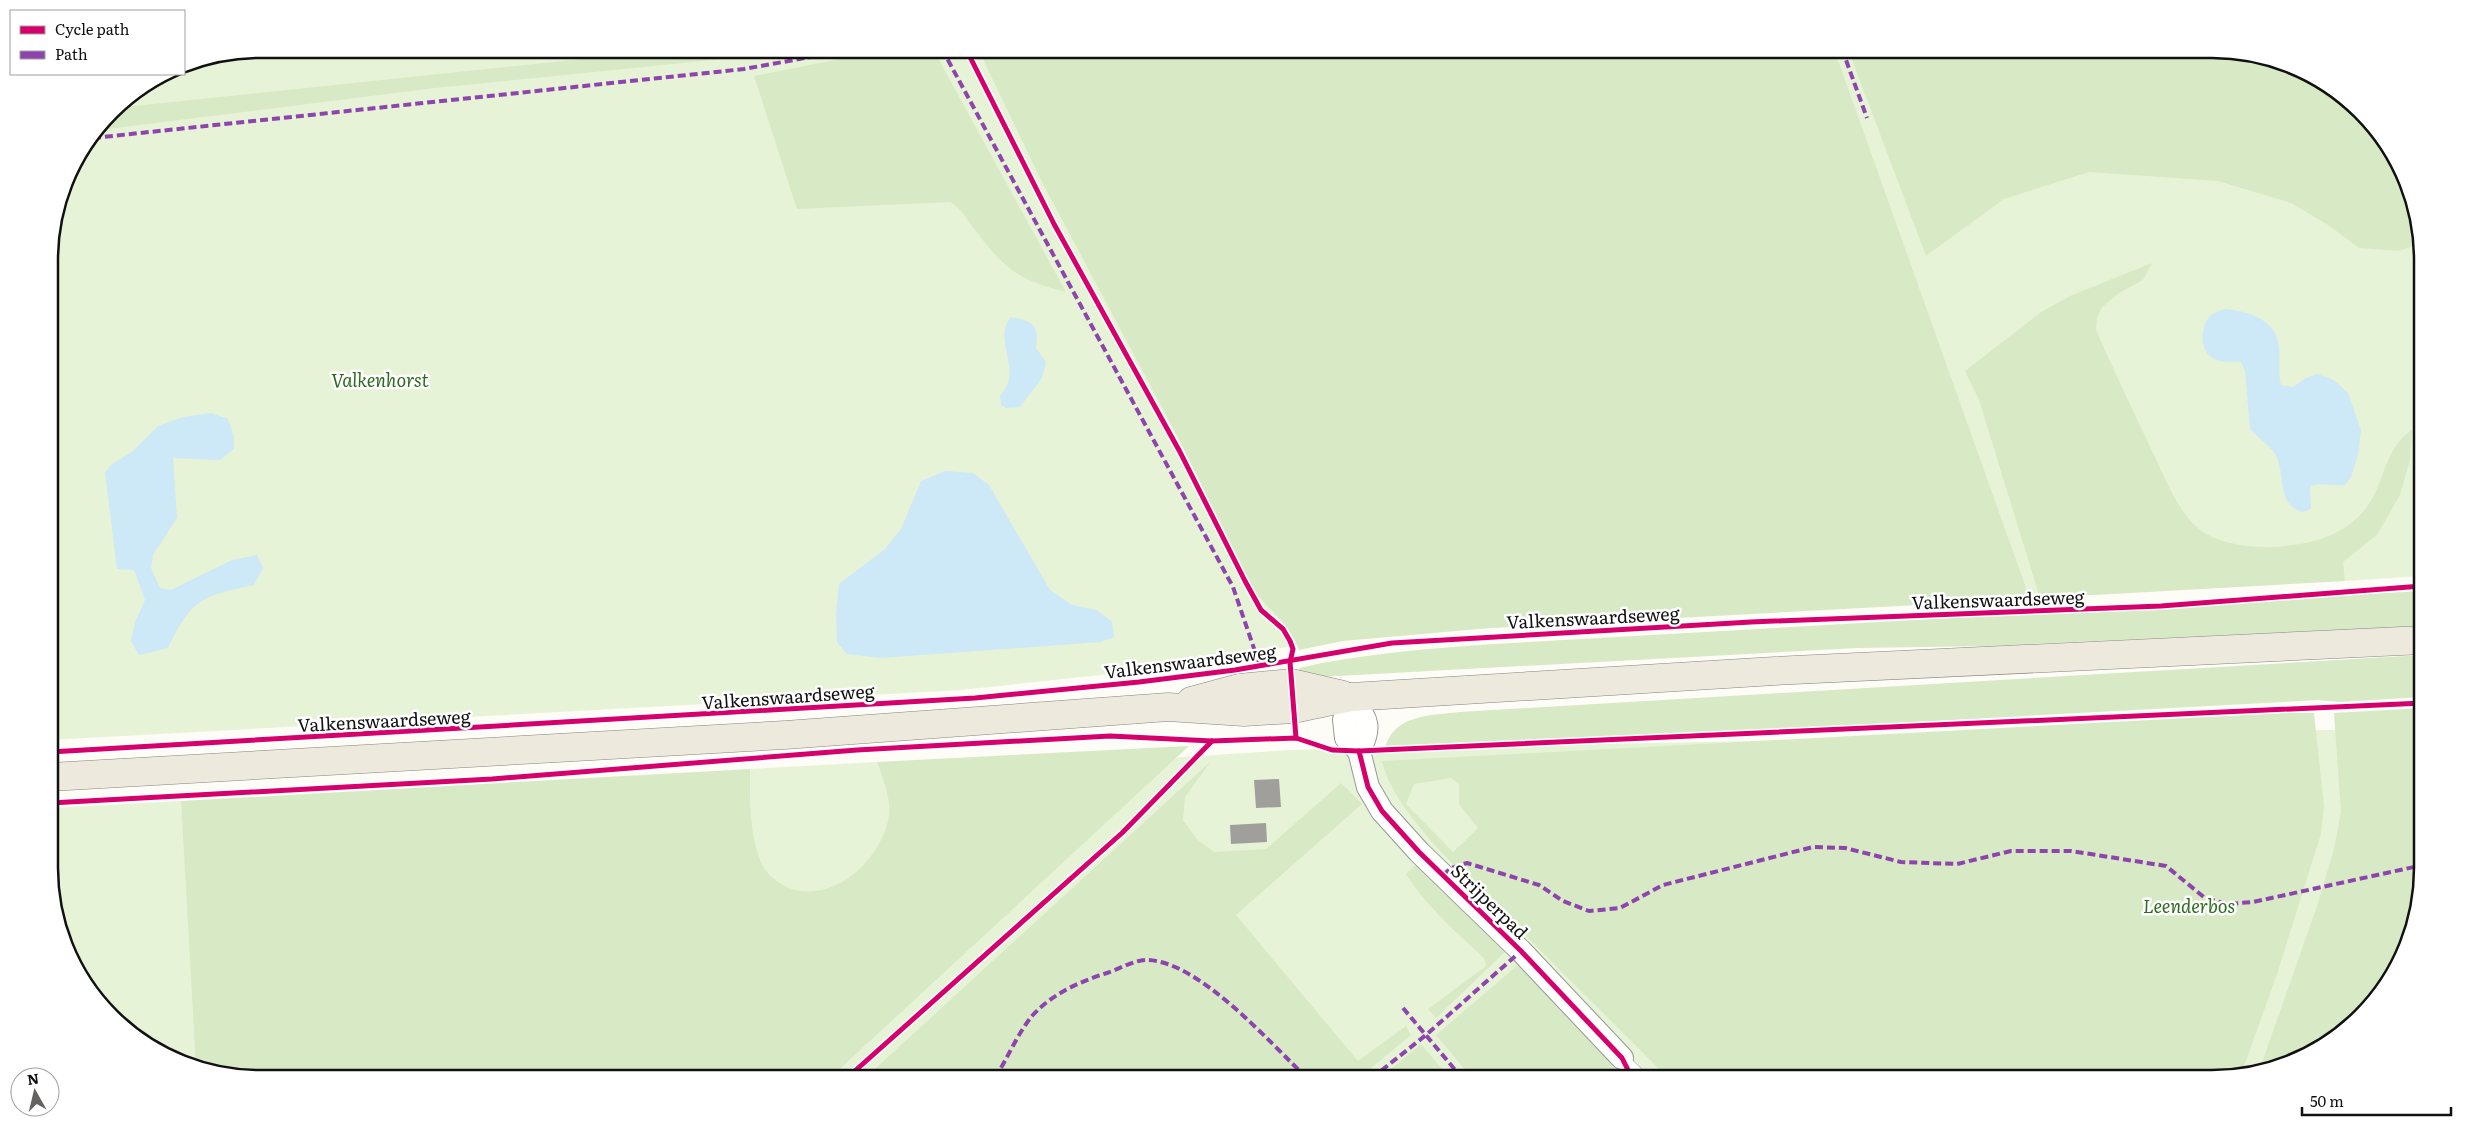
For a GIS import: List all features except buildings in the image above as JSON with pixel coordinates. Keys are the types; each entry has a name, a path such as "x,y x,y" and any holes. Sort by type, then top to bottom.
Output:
{"main road":[{"path":"58,777 785,735 1168,707 1244,712 1293,708 1351,697 1775,671 2414,640"}],"street":[{"name":"Strijperpad","path":"1351,697 1365,718 1368,735 1360,751 1368,787 1382,811 1419,852 1521,951 1622,1058"}],"lane":[{"path":"1622,1058 1635,1070"}],"green space":[{"name":"Valkenhorst","path":"247,58 2225,58 2252,61 2277,68 2302,78 2335,99 2373,137 2394,170 2404,195 2411,220 2414,247 2414,577 2345,581 2345,578 1703,614 1341,638 1256,652 1259,658 961,690 58,740 58,247 64,208 78,170 108,126 126,108 147,92 170,78 177,75 185,75 185,72 195,68 220,61"},
{"path":"591,58 733,58 435,88 105,129 128,107"},
{"path":"845,58 938,58 1066,292 1036,283 1014,272 986,244 961,211 950,202 797,209 754,76"},
{"path":"982,58 1837,58 2030,599 1490,628 1343,641 1299,650 1289,630 1250,584 1181,443 1043,184"},
{"path":"1851,58 2225,58 2252,61 2277,68 2302,78 2335,99 2373,137 2394,170 2404,195 2411,220 2414,246 2399,251 2359,248 2328,225 2291,203 2218,181 2089,172 2004,199 1926,256"},
{"path":"2152,263 2143,280 2119,293 2102,307 2097,318 2096,330 2173,495 2184,513 2198,528 2207,534 2217,539 2240,545 2263,547 2306,543 2335,533 2352,522 2368,505 2389,458 2402,438 2412,430 2410,460 2400,495 2377,535 2343,562 2345,581 2040,598 1979,400 1965,371 2041,312 2070,296"},
{"path":"2414,591 2414,626 1990,646 1857,648 1301,678 1299,668 1372,655 1494,644"},
{"path":"2414,656 2414,698 2339,702 2318,700 1384,751 1395,730 1404,723 1424,716 1459,712"},
{"path":"2414,709 2414,880 2411,907 2394,957 2364,1001 2346,1019 2325,1035 2302,1049 2262,1064 2317,906 2334,849 2341,812 2334,713"},
{"path":"2283,713 2314,713 2324,806 2321,834 2277,974 2244,1067 2212,1070 1660,1070 1440,851 1403,805 1389,782 1382,761","holes":["1451,778 1459,784 1459,804 1478,828 1453,852 1406,804 1414,784"]},
{"name":"Leenderbos","path":"2414,728 2413,894 2408,919 2394,957 2373,990 2346,1019 2302,1049 2264,1063 2239,1068 2212,1070 260,1070 220,1066 195,1059 170,1049 126,1019 99,990 78,957 64,919 59,894 58,808 181,801 184,842 750,789 750,769 877,762 883,777 1289,750"},
{"path":"1189,746 839,1070 260,1070 220,1066 196,1059 181,801 750,769 750,806 758,855 765,870 771,876 789,888 805,891 822,890 837,885 851,876 864,864 883,836 888,821 889,806 887,791 877,762"},
{"path":"1211,761 1185,797 1183,820 1197,839 1214,852 1266,849 1341,783 1362,804 1236,915 1358,1061 1406,1026 1411,1035 1369,1070 874,1070"},
{"path":"1419,861 1507,950 1436,1018 1428,1009 1486,966 1484,958 1432,908 1406,874"},
{"path":"1520,963 1610,1061 1615,1070 1465,1070 1436,1035"},
{"path":"1421,1044 1442,1070 1390,1070"}],"water":[{"path":"2225,309 2256,316 2274,331 2278,343 2281,385 2293,387 2306,378 2317,374 2334,380 2348,393 2361,430 2358,455 2351,477 2345,485 2318,484 2310,486 2311,509 2303,512 2294,508 2288,502 2275,454 2250,429 2245,371 2241,362 2217,360 2207,353 2204,347 2203,334 2206,321 2211,315"},
{"path":"1011,317 1025,320 1033,325 1037,334 1036,348 1046,362 1042,378 1020,407 1006,408 1001,405 1000,396 1007,386 1009,376 1004,336 1006,326"},
{"path":"211,413 228,419 234,437 234,449 220,460 173,458 177,518 153,555 151,568 160,588 171,590 232,560 257,555 263,568 254,585 222,592 200,602 184,619 168,648 139,655 131,641 135,622 145,600 134,570 117,569 105,472 112,464 132,452 158,426 183,417"},
{"path":"945,471 973,473 989,485 1050,590 1072,605 1097,610 1112,622 1114,637 1100,642 881,658 847,654 837,642 836,614 839,584 885,549 901,529 921,481"}],"marked path":[{"path":"99,137 744,69 805,58"},
{"path":"947,58 1233,587 1260,666"},
{"path":"1845,58 1867,118"},
{"path":"1443,875 1451,868 1467,863 1539,885 1563,901 1589,911 1620,908 1663,885 1813,847 1845,848 1901,862 1957,864 2011,851 2071,851 2166,866 2205,898 2227,904 2253,902 2414,867"},
{"path":"1382,1070 1426,1035 1521,951"},
{"path":"999,1070 1032,1016 1049,1001 1067,989 1086,980 1142,960 1167,964 1189,974 1211,989 1233,1006 1299,1070"},
{"path":"1403,1008 1455,1070"}],"cycle path":[{"path":"971,58 1054,224 1180,452 1245,581 1261,610 1283,629 1290,641 1293,649 1290,662 1296,738"},
{"name":"Valkenswaardseweg","path":"58,752 975,698 1139,682 1235,670 1392,643 1751,622 2161,606 2414,587"},
{"path":"58,803 492,779 857,750 1110,736 1212,741 1296,738 1332,750 1359,751 2414,703"},
{"path":"856,1070 1122,833 1212,741"},
{"path":"1359,751 1368,787 1382,811 1419,852 1521,951 1622,1058 1628,1070"}]}
